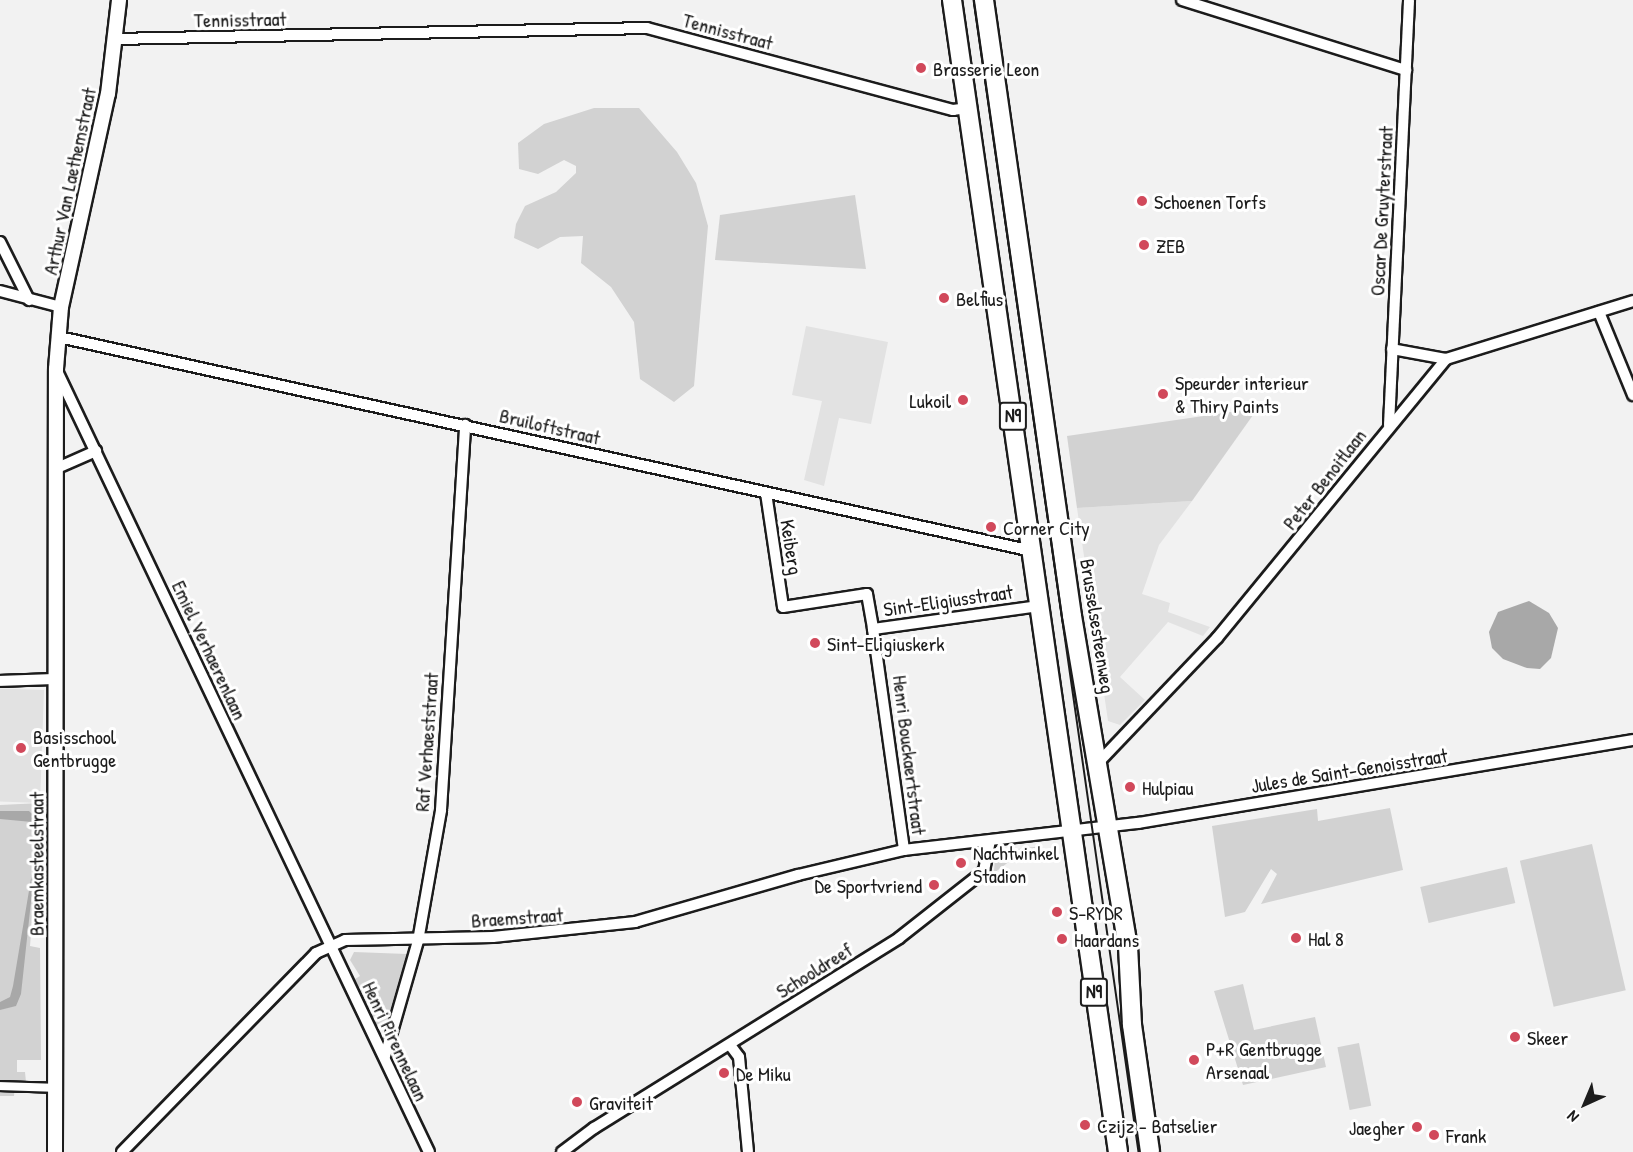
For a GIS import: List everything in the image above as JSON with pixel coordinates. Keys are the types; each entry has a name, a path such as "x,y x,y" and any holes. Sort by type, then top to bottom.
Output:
{"main road":[{"name":"N9","path":"952,0 1118,1152"},
{"name":"Brusselsesteenweg","path":"984,0 1097,764 1128,946 1132,1025 1150,1152"}],"street":[{"name":"Arthur Van Laethemstraat","path":"56,369 62,308 98,150 119,0"},
{"path":"1182,0 1406,70"},
{"name":"Oscar De Gruyterstraat","path":"1389,425 1409,0"},
{"name":"Tennisstraat","path":"114,39 647,28 953,110 968,108"},
{"path":"0,242 29,300"},
{"path":"0,291 62,308"},
{"path":"1392,349 1446,358 1633,301"},
{"path":"1599,312 1633,395"},
{"name":"Bruiloftstraat","path":"59,336 1032,551"},
{"name":"Peter Benoitlaan","path":"1097,764 1225,629 1389,425 1446,358"},
{"name":"Emiel Verhaerenlaan","path":"56,369 330,946"},
{"name":"Braemkasteelstraat","path":"55,1152 56,369"},
{"name":"Raf Verhaeststraat","path":"385,1056 418,941 441,810 465,425"},
{"path":"55,469 96,451"},
{"name":"Keiberg","path":"766,493 783,607"},
{"name":"Sint-Eligiusstraat","path":"783,607 867,594 873,628 1039,606"},
{"name":"Henri Bouckaertstraat","path":"873,628 904,850"},
{"path":"0,681 56,680"},
{"name":"Jules de Saint-Genoisstraat","path":"1071,832 1633,740"},
{"path":"990,841 1071,832"},
{"name":"Braemstraat","path":"122,1152 316,952 345,940 418,941 570,931 635,922 798,875 904,850 990,841"},
{"name":"Schooldreef","path":"562,1152 899,938 984,871 990,841"},
{"name":"Henri Pirennelaan","path":"330,946 385,1056 429,1152"},
{"path":"730,1045 739,1057 748,1152"},
{"path":"0,1086 56,1088"}],"shaded area":[{"path":"594,108 639,108 677,152 696,183 708,226 694,386 674,402 640,379 634,322 611,287 581,263 583,236 560,237 538,249 514,238 516,224 525,206 556,192 576,173 576,166 564,160 538,174 519,169 518,143 544,124"},
{"path":"855,195 866,269 715,260 720,215"},
{"path":"806,326 888,342 871,424 839,418 824,486 804,480 822,401 792,395"},
{"path":"1258,408 1192,501 1077,508 1067,436"},
{"path":"1192,501 1159,545 1142,594 1170,603 1168,612 1210,627 1203,636 1168,622 1120,677 1145,700 1120,725 1108,721 1077,508"},
{"path":"1529,601 1549,613 1558,628 1551,658 1540,669 1527,668 1503,659 1492,648 1489,632 1498,612"},
{"name":"Basisschool Gentbrugge","path":"0,688 44,690 40,803 0,802"},
{"path":"41,803 30,946 40,948 41,1060 17,1060 17,1072 25,1072 26,1082 15,1083 14,1096 0,1096 0,805"},
{"path":"1390,808 1403,870 1261,904 1277,874 1271,869 1245,912 1225,917 1212,826 1317,809 1318,821"},
{"path":"0,811 29,811 33,815 32,822 0,819"},
{"path":"38,837 21,994 16,1006 0,1010 0,1002 10,997 13,986"},
{"path":"1592,844 1626,990 1554,1007 1520,861"},
{"path":"1042,846 1043,851 1018,855 994,873 995,855 1001,851"},
{"path":"1507,867 1515,903 1429,923 1420,887"},
{"path":"354,952 407,954 387,1021 376,1025 355,979 360,976 350,960"},
{"path":"1243,984 1254,1030 1315,1017 1326,1067 1243,1085 1214,991"},
{"path":"1359,1043 1371,1106 1350,1110 1337,1047"}],"tram line":[{"path":"974,0 1139,1152"}],"place":[{"name":"Brasserie Leon","path":"921,68"},
{"name":"Schoenen Torfs","path":"1142,201"},
{"name":"ZEB","path":"1144,245"},
{"name":"Belfius","path":"944,298"},
{"name":"Speurder interieur & Thiry Paints","path":"1163,394"},
{"name":"Lukoil","path":"963,400"},
{"name":"Corner City","path":"991,527"},
{"name":"Sint-Eligiuskerk","path":"815,643"},
{"name":"Basisschool Gentbrugge","path":"21,748"},
{"name":"Hulpiau","path":"1130,787"},
{"name":"Nachtwinkel Stadion","path":"961,863"},
{"name":"De Sportvriend","path":"934,885"},
{"name":"S-RYDR","path":"1057,912"},
{"name":"Hal 8","path":"1296,938"},
{"name":"Haardans","path":"1062,939"},
{"name":"Skeer","path":"1515,1037"},
{"name":"P+R Gentbrugge Arsenaal","path":"1194,1060"},
{"name":"De Miku","path":"724,1073"},
{"name":"Graviteit","path":"577,1102"},
{"name":"Czijz - Batselier","path":"1085,1125"},
{"name":"Jaegher","path":"1417,1127"},
{"name":"Frank","path":"1434,1135"}]}
